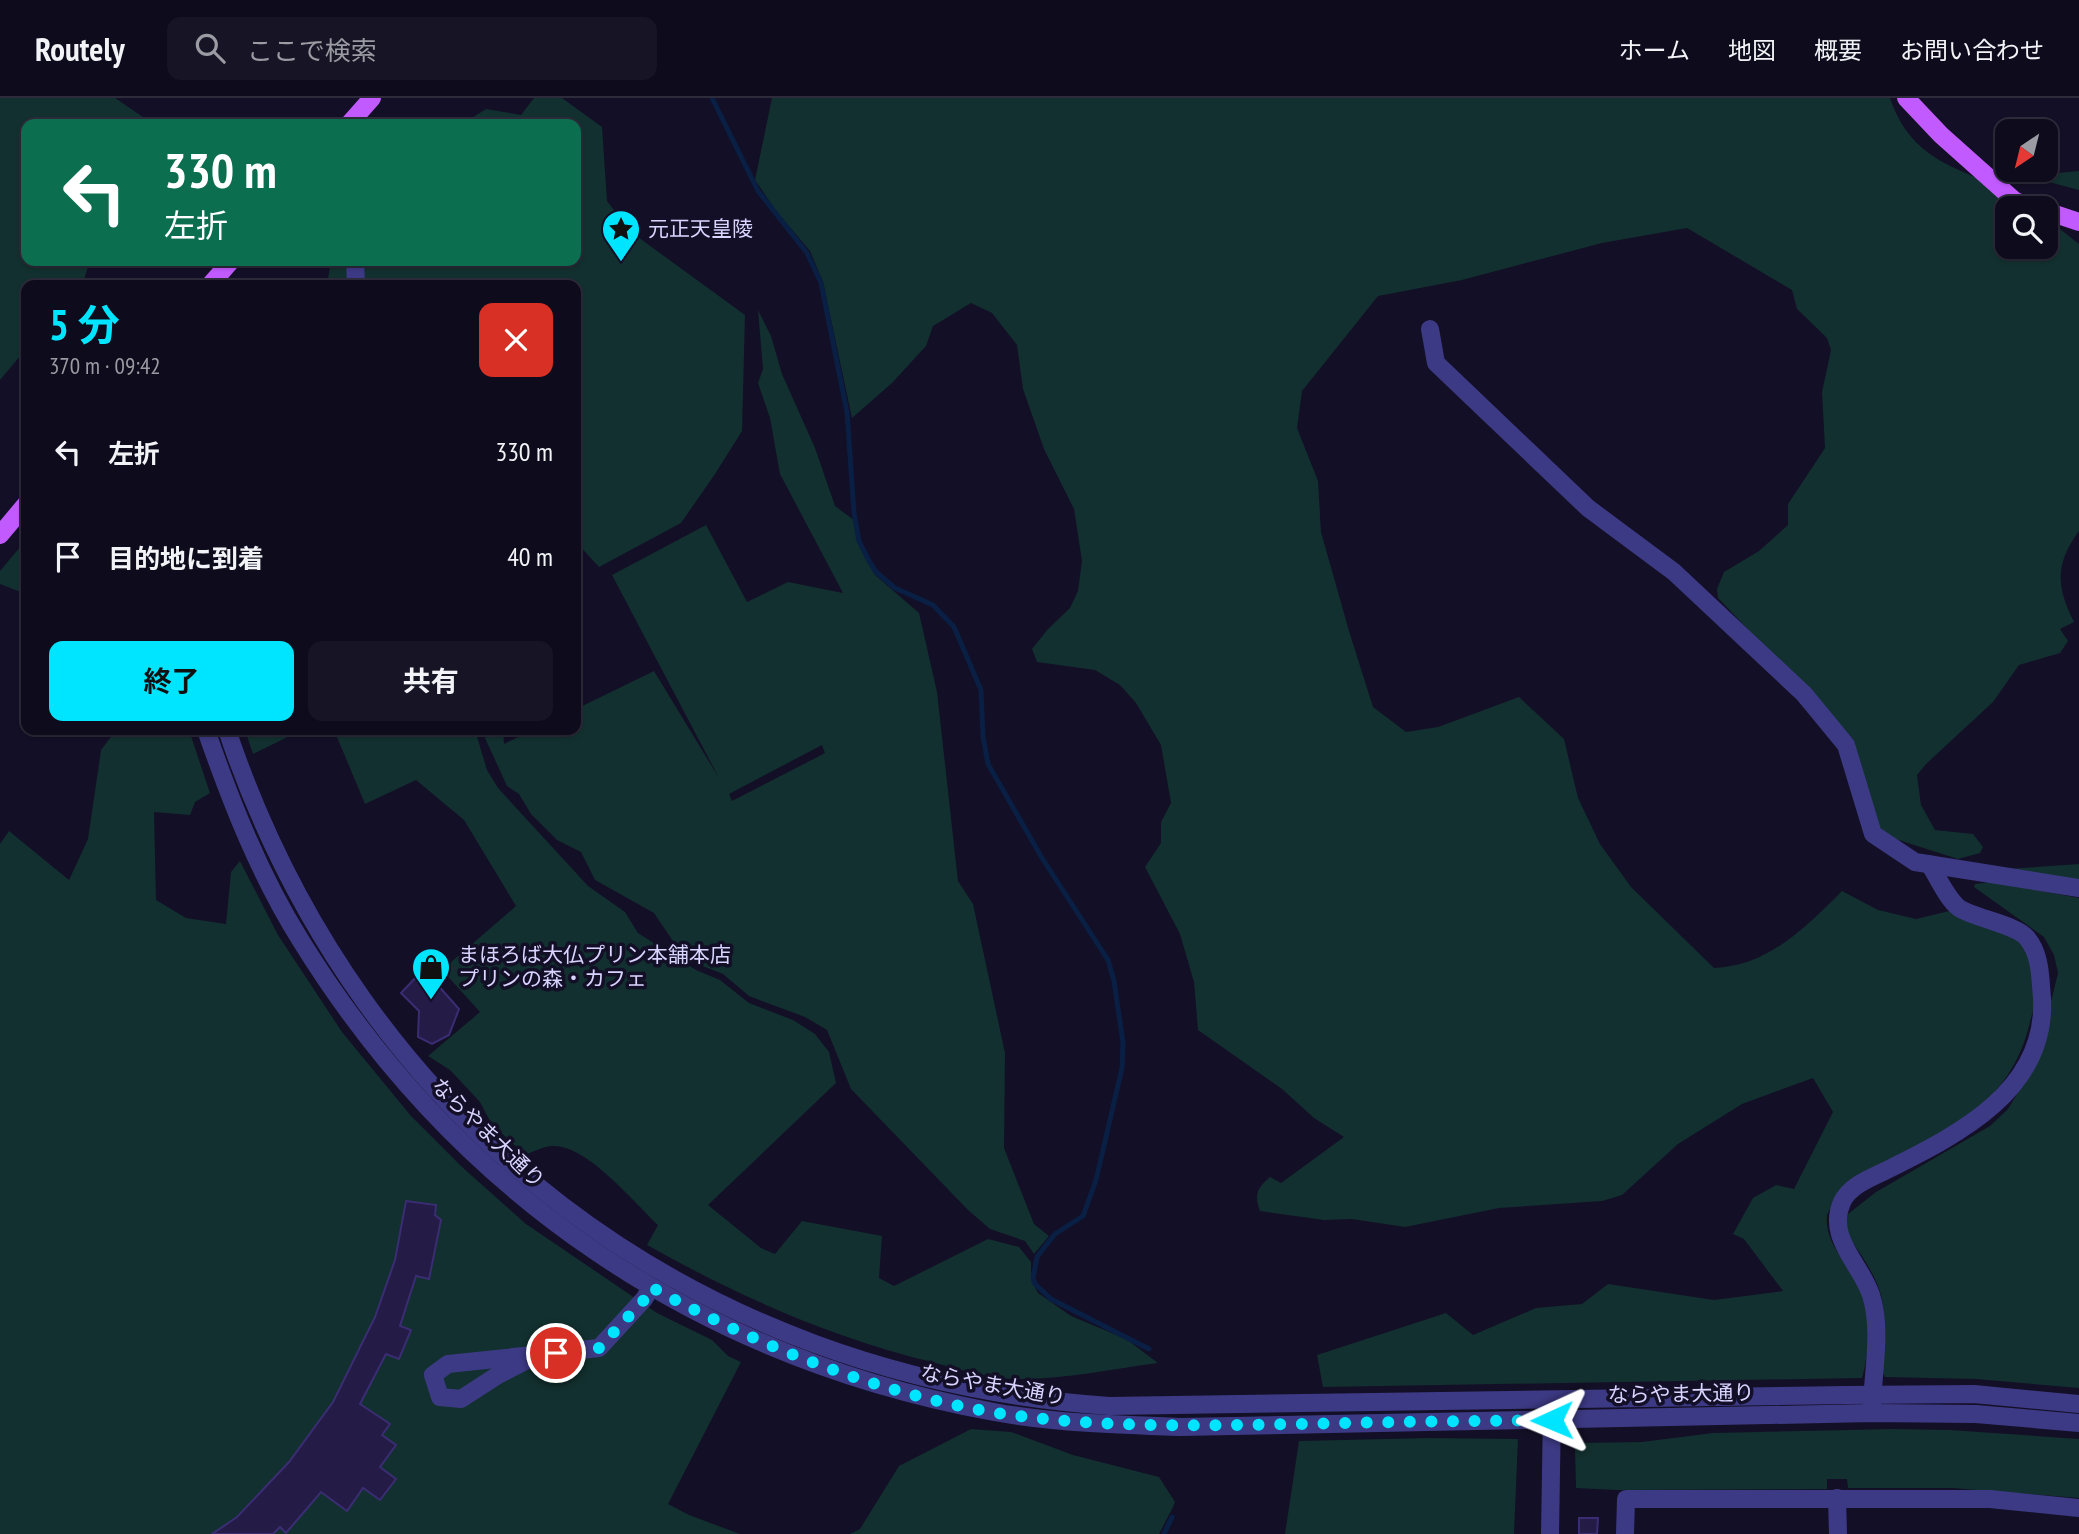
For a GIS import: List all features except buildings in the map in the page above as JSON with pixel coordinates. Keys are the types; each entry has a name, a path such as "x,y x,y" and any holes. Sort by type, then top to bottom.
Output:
{"main road":[{"path":"353,119 372,98"},
{"path":"1906,98 1941,135 2009,196"},
{"path":"2058,215 2079,222"},
{"path":"214,280 227,266"},
{"path":"0,535 21,510"}],"street":[{"path":"1430,329 1436,363 1588,508 1674,572 1804,695 1846,745 1873,834 1915,862 2079,888"},
{"name":"ならやま大通り","path":"208,735 224,781 277,898 300,941 358,1025 421,1102 485,1167 555,1225 651,1287 719,1324 817,1365 900,1392 995,1412 1109,1425 1552,1420 1872,1404 1975,1394 2079,1404"},
{"name":"ならやま大通り","path":"229,735 240,770 276,853 340,967 367,1006 435,1090 477,1133 566,1209 661,1273 723,1305 820,1347 911,1375 992,1393 1109,1406 1552,1400 1872,1404 2079,1423"},
{"path":"1872,1404 1876,1333 1871,1294 1842,1242 1837,1224 1842,1201 1857,1185 1955,1136 2000,1102 2025,1067 2040,1030 2040,962 2026,936 1959,907 1929,864"},
{"path":"535,1356 498,1375 461,1399 440,1397 433,1375 448,1364 599,1348 644,1300 651,1287"},
{"path":"1550,1534 1552,1400"},
{"path":"1837,1498 1838,1534"},
{"path":"1625,1534 1626,1499 1990,1499 2079,1508"}],"green space":[{"path":"0,98 115,98 146,119 21,119 21,266 88,266 83,280 21,280 21,355 0,380"},
{"path":"534,98 562,98 602,127 607,201 631,232 745,315 742,431 681,523 599,567 581,547 581,280 363,280 363,266 581,266 581,119 470,119 486,109 521,115"},
{"path":"772,98 1890,98 1901,123 1916,142 1933,156 2015,196 1995,196 1995,259 2058,259 2058,227 2079,244 2079,531 2066,554 2061,575 2064,597 2074,622 2060,629 2068,641 2060,653 2019,665 1993,702 1917,775 1921,805 1935,830 1973,834 1983,847 1980,853 1958,859 1886,836 1875,825 1853,739 1718,598 1717,589 1724,572 1759,551 1788,525 1788,504 1825,448 1822,392 1831,350 1827,338 1797,309 1792,290 1687,228 1602,243 1462,280 1378,296 1302,391 1297,428 1318,481 1321,532 1373,707 1406,732 1438,727 1519,697 1564,739 1578,798 1600,844 1631,887 1714,968 1733,966 1768,953 1799,931 1842,891 1878,910 1916,919 1970,906 2003,928 2032,956 2039,980 2037,996 2021,1051 2008,1075 1973,1112 1849,1189 1827,1215 1827,1226 1834,1246 1859,1282 1867,1300 1869,1335 1862,1378 1323,1387 1317,1355 1446,1313 1473,1335 1536,1308 1582,1304 1608,1284 1714,1300 1783,1291 1744,1239 1733,1234 1753,1198 1776,1185 1794,1189 1833,1112 1813,1078 1742,1104 1678,1144 1622,1195 1602,1201 1499,1208 1405,1227 1352,1219 1324,1220 1260,1211 1258,1192 1270,1177 1281,1183 1344,1137 1314,1118 1282,1089 1198,1030 1194,982 1180,934 1145,867 1161,843 1161,822 1171,803 1161,745 1136,703 1120,685 1095,670 1037,662 1032,649 1070,608 1078,591 1082,561 1074,509 1044,449 1023,389 1017,345 992,313 971,303 933,326 926,346 892,383 852,418 823,282 810,251 777,212 755,180"},
{"path":"2079,171 2079,190 2049,182 2058,182 2058,173"},
{"path":"330,266 353,266 354,280 328,280"},
{"path":"758,310 771,336 782,374 815,448 835,506 854,520 857,541 874,574 919,613 937,692 958,881 973,904 1005,1053 1004,1148 1034,1224 1049,1236 1034,1254 1025,1241 990,1229 968,1210 851,1089 827,1030 805,1017 749,996 723,974 695,963 681,953 654,913 595,880 581,852 557,840 531,814 519,794 507,786 485,738 485,735 503,735 504,744 523,735 581,735 581,707 654,671 719,778 612,575 706,525 747,602 788,582 843,593 780,474 770,418 758,383 763,369","holes":["822,745 825,753 732,801 729,794"]},
{"path":"21,546 21,592 0,584 0,571"},
{"path":"112,735 191,735 210,793 195,802 190,815 154,812 156,900 186,918 226,924 231,872 240,861 278,935 342,1032 411,1116 462,1167 526,1224 657,1313 712,1340 728,1356 741,1362 668,1504 740,1534 0,1534 0,844 9,831 69,880 88,839 101,750"},
{"path":"247,735 292,735 253,754"},
{"path":"336,735 476,735 487,770 498,788 588,886 625,912 638,933 696,970 720,980 749,1003 793,1020 815,1034 829,1052 836,1083 708,1205 761,1248 775,1254 802,1221 882,1236 879,1278 894,1286 988,1239 1019,1247 1031,1262 1031,1279 1038,1293 1071,1316 1126,1339 1158,1363 1051,1378 984,1375 894,1352 821,1327 750,1298 647,1245 658,1225 609,1176 579,1154 565,1148 552,1146 525,1155 491,1123 480,1102 450,1070 428,1056 480,1012 442,970 516,906 464,820 416,780 365,804"},
{"path":"2079,864 2079,881 2007,869"},
{"path":"1992,882 2079,898 2079,1388 1976,1379 1885,1377 1881,1369 1884,1325 1881,1296 1869,1268 1845,1231 1848,1214 1876,1192 1990,1126 2008,1109 2031,1071 2042,1039 2058,973 2054,955 2044,937 1974,887 1975,884"},
{"path":"971,1429 1011,1432 1073,1455 1159,1477 1175,1502 1159,1534 850,1534 860,1529 899,1466"},
{"path":"1894,1429 2079,1439 2079,1498 1952,1488 1848,1488 1847,1479 1827,1479 1827,1489 1576,1488 1575,1449 1580,1443 1642,1442 1713,1433"},
{"path":"1518,1439 1514,1534 1285,1534 1299,1441"}],"waterway":[{"path":"712,98 758,191 807,253 821,283 847,412 854,513 859,541 876,572 895,588 933,605 954,627 981,690 983,737 988,764 1042,858 1108,960 1114,981 1123,1043 1122,1068 1096,1180 1083,1216 1055,1234 1037,1257 1033,1278 1035,1284 1051,1299 1149,1349"},
{"path":"1164,1534 1172,1517"}],"place":[{"name":"元正天皇陵","path":"621,263"},
{"name":"まほろば大仏プリン本舗本店 プリンの森・カフェ","path":"431,1001"}],"route":[{"path":"556,1353 599,1348 644,1300 651,1287 719,1324 817,1365 900,1392 995,1412 1109,1425 1180,1427 1552,1420"}]}
